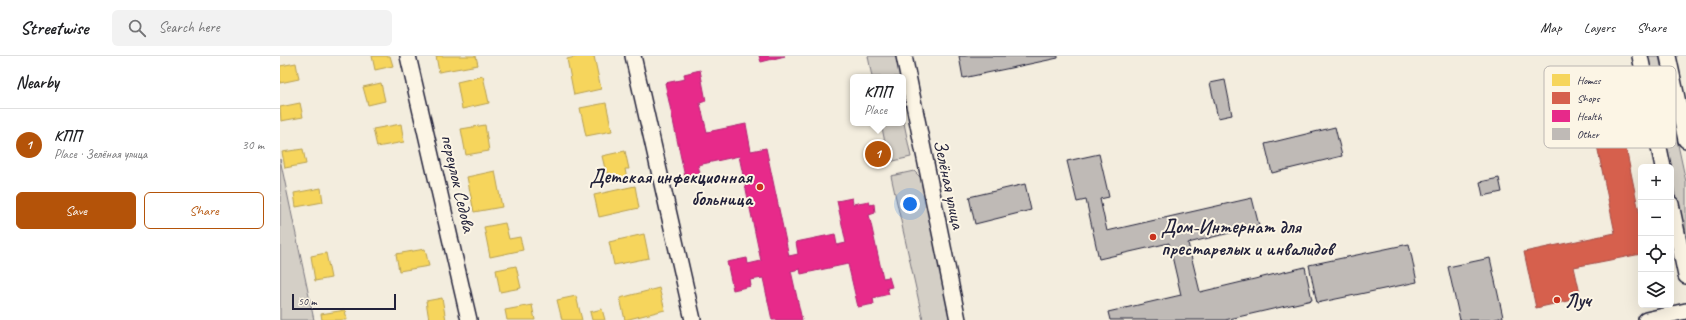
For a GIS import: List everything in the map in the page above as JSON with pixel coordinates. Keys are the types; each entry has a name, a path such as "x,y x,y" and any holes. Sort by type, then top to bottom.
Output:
{"street":[{"name":"переулок Седова","path":"408,56 469,320"},
{"path":"632,56 693,320"},
{"name":"Зелёная улица","path":"904,56 958,320"},
{"path":"1640,56 1642,66"},
{"path":"1668,56 1670,66"},
{"path":"1676,93 1686,140"},
{"path":"1659,148 1662,164"},
{"path":"1674,218 1686,276"},
{"path":"1646,320 1686,311"}],"shaded area":[{"path":"868,56 898,56 901,74 871,74"},
{"path":"1646,56 1659,56 1661,66 1648,66"},
{"path":"882,126 905,126 911,157 889,162"},
{"path":"1676,135 1686,182 1686,246 1674,189 1674,164 1668,164 1665,148 1676,148"},
{"path":"280,159 314,320 280,320"},
{"path":"914,171 922,179 951,320 923,320 891,176"}],"building: Homes":[{"path":"372,56 390,56 393,66 375,70"},
{"path":"436,56 476,56 478,65 439,72"},
{"path":"579,56 594,56 601,89 574,95 567,59"},
{"path":"296,63 299,79 280,83 280,66"},
{"path":"483,76 489,103 462,109 457,82"},
{"path":"381,83 385,101 368,105 363,87"},
{"path":"300,103 303,117 281,121 280,107"},
{"path":"606,103 612,131 586,136 580,108"},
{"path":"401,124 404,142 377,147 373,129"},
{"path":"485,125 489,151 466,155 461,129"},
{"path":"303,149 306,164 285,168 282,152"},
{"path":"625,151 629,169 625,169 627,179 612,182 610,173 606,173 602,156"},
{"path":"495,171 502,207 474,212 467,177"},
{"path":"635,186 639,208 599,217 594,195"},
{"path":"321,188 323,202 296,207 294,193"},
{"path":"505,223 509,239 520,237 523,250 490,257 484,227"},
{"path":"644,234 649,258 614,265 609,242"},
{"path":"425,249 429,266 399,271 396,254"},
{"path":"326,253 331,278 315,281 311,256"},
{"path":"516,266 521,288 500,292 496,270"},
{"path":"659,288 665,310 625,320 620,298"},
{"path":"576,296 582,320 562,320 557,300"},
{"path":"442,298 446,320 429,320 426,301"},
{"path":"532,305 535,320 507,320 505,310"},
{"path":"602,309 605,320 592,320 590,312"},
{"path":"345,310 347,320 322,320 321,314"}],"building: Shops":[{"path":"1598,148 1626,148 1638,207 1638,255 1574,267 1581,298 1536,308 1524,252 1615,233"}],"building: Health":[{"path":"759,56 785,56 761,62"},
{"name":"Детская инфекционная больница","path":"700,70 706,101 700,103 707,132 746,124 751,151 766,148 789,256 798,254 796,242 835,234 837,245 846,243 837,201 852,198 853,204 869,201 870,205 874,204 875,213 869,215 883,278 889,277 892,287 887,288 889,294 873,298 874,304 858,307 848,264 801,274 800,269 791,271 802,320 772,320 763,278 750,280 751,286 733,290 727,262 747,258 748,264 761,261 739,156 698,165 700,173 685,177 665,83 685,79 684,74"},
{"path":"883,150 884,157 874,159 872,151"}],"building: Other":[{"path":"959,56 1058,56 1058,58 963,78"},
{"path":"1225,80 1232,115 1218,118 1210,83"},
{"path":"1335,127 1342,156 1272,173 1265,144"},
{"name":"Дом-Интернат для престарелых и инвалидов","path":"1099,154 1109,197 1100,199 1107,231 1252,198 1259,226 1188,243 1200,292 1305,267 1312,300 1225,320 1110,320 1108,312 1181,295 1169,243 1099,259 1086,200 1077,202 1067,161"},
{"path":"1499,178 1502,192 1483,196 1480,182"},
{"path":"1025,184 1031,210 975,224 969,197"},
{"path":"1409,244 1417,282 1317,303 1309,265"},
{"path":"1490,258 1503,317 1492,320 1460,320 1448,267"}],"place":[{"name":"КПП","path":"878,154"},
{"name":"Детская инфекционная больница","path":"760,187"},
{"name":"Дом-Интернат для престарелых и инвалидов","path":"1153,237"},
{"name":"Луч","path":"1557,300"}]}
